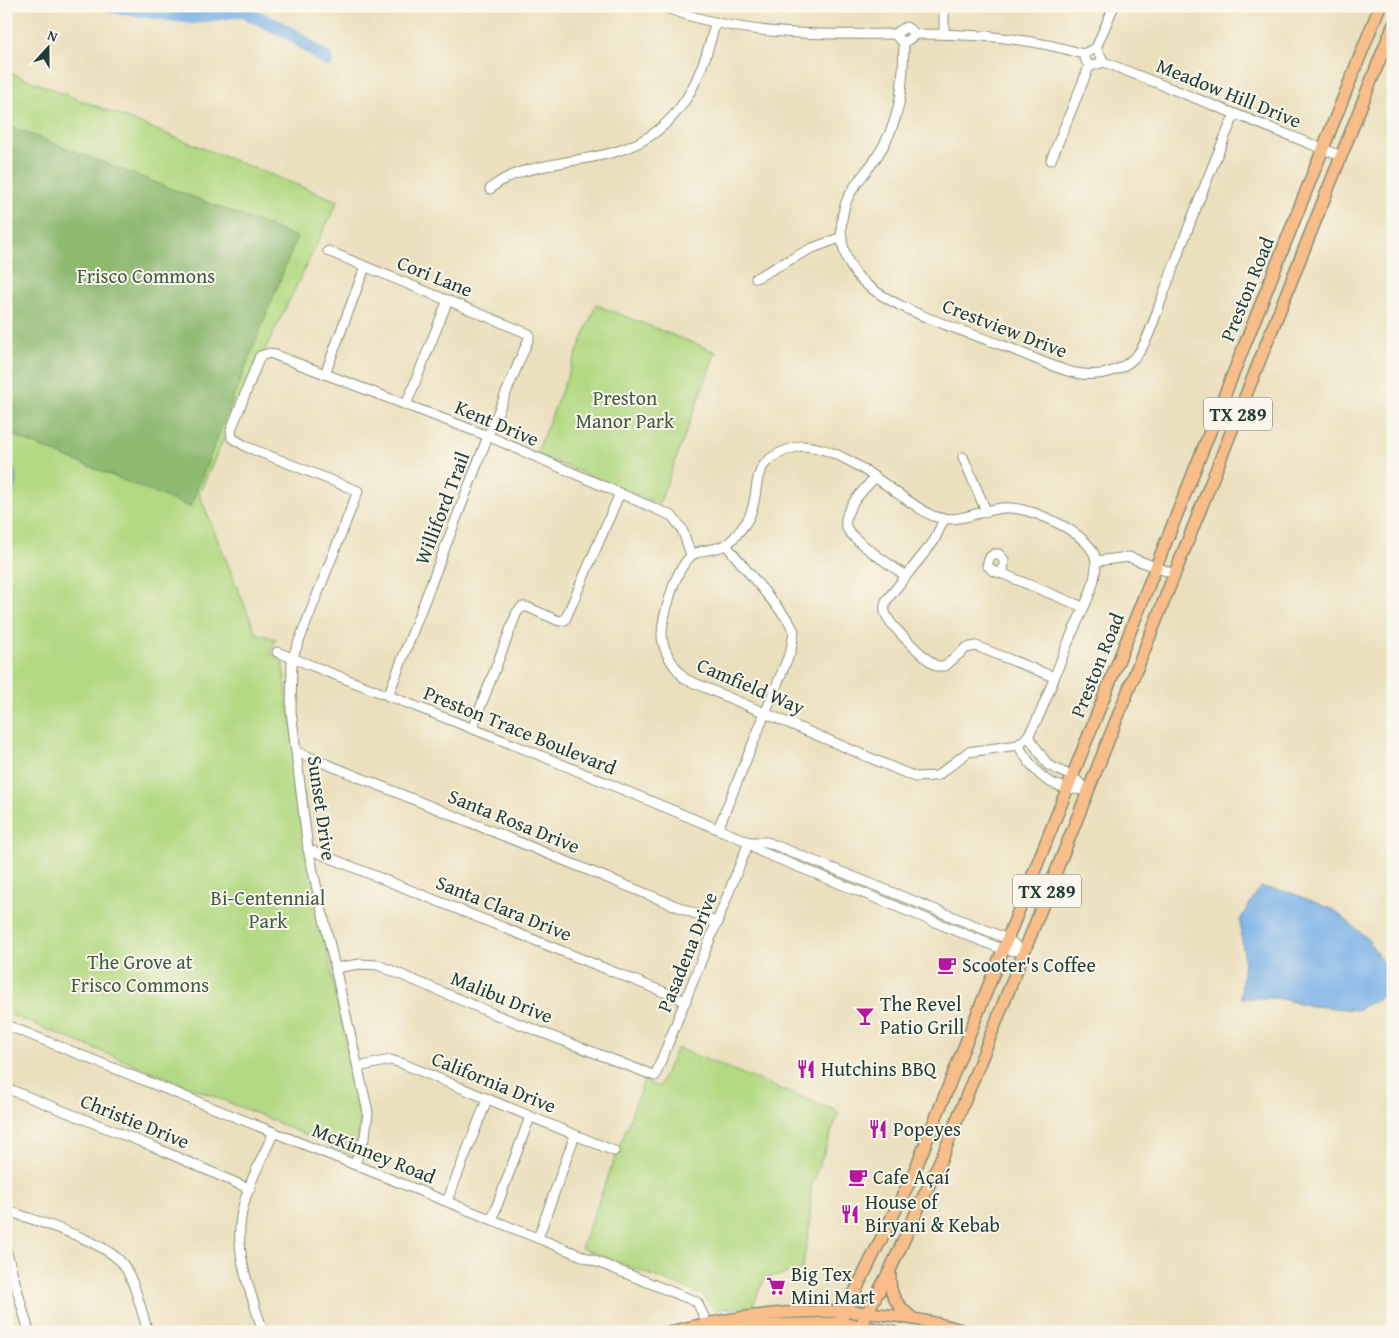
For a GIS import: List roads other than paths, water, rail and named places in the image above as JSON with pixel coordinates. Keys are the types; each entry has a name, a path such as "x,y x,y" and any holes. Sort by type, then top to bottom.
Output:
{"main road":[{"name":"Preston Road","path":"838,1327 913,1175 1380,6"},
{"name":"Preston Road","path":"859,1329 890,1270 937,1169 1393,26"},
{"path":"946,1094 964,1101"},
{"path":"890,1270 892,1296 898,1306 911,1317"},
{"path":"711,1329 733,1317 847,1310 911,1317 968,1332"},
{"path":"807,1324 818,1332"},
{"path":"669,1332 807,1324 893,1332"}],"street":[{"path":"662,6 715,24 771,32 894,34 906,27 916,34 1005,37 1083,54 1096,48 1114,6"},
{"path":"944,6 944,34"},
{"path":"490,188 498,182 532,168 618,151 635,144 663,126 686,102 707,55 715,24"},
{"path":"894,34 904,43 916,34"},
{"name":"Crestview Drive","path":"904,43 904,83 894,127 873,162 864,171 844,208 842,238 845,256 856,274 870,286 901,306 1073,373 1087,376 1115,370 1137,356 1145,340 1220,146 1235,114"},
{"path":"1089,67 1104,62 1096,48"},
{"path":"1051,160 1089,67 1083,54"},
{"name":"Meadow Hill Drive","path":"1104,62 1340,156"},
{"path":"756,278 810,248 842,238"},
{"name":"Cori Lane","path":"328,251 529,334"},
{"path":"325,374 366,266"},
{"path":"406,405 448,300"},
{"name":"Williford Trail","path":"388,696 529,334"},
{"name":"Kent Drive","path":"358,491 236,442 231,435 231,430 260,356 270,353 488,436 672,516 682,528 692,555"},
{"path":"692,555 726,545 749,518 758,476 770,458 781,450 801,446 820,448 876,477 925,512 944,519 956,519 986,511 1010,508 1023,509 1055,521 1071,530 1082,540 1096,561 1092,588 1028,736 1018,745 1037,773 1048,782 1068,790 1088,790"},
{"path":"963,457 986,511"},
{"path":"876,477 855,500 846,519 846,527 854,537 906,576"},
{"name":"Sunset Drive","path":"354,1164 365,1136 368,1119 366,1096 308,850 291,711 292,659 358,491"},
{"path":"472,729 517,612 522,607 527,607 559,621 565,620 620,493"},
{"path":"944,519 934,541 886,600 885,613 901,634 936,666 945,666 966,648 976,646 1054,677"},
{"path":"718,829 791,650 794,631 784,615 726,545"},
{"name":"Camfield Way","path":"692,555 673,585 664,614 662,636 666,653 685,679 916,776 937,776 968,752 1018,745"},
{"path":"1096,561 1129,557 1174,574"},
{"path":"1003,574 1083,607"},
{"name":"Preston Trace Boulevard","path":"277,652 718,829 749,842 759,851 896,907 1006,944"},
{"path":"1028,736 1048,765 1072,777 1088,790"},
{"name":"Santa Rosa Drive","path":"297,752 718,923"},
{"name":"Preston Trace Boulevard","path":"749,842 767,842 1023,951"},
{"name":"Pasadena Drive","path":"655,1076 749,842"},
{"name":"Santa Clara Drive","path":"308,850 686,1001"},
{"path":"896,907 900,897"},
{"name":"Malibu Drive","path":"335,968 360,964 378,965 494,1014 655,1076"},
{"name":"McKinney Road","path":"6,1025 697,1302 711,1329"},
{"name":"California Drive","path":"358,1066 390,1060 401,1063 614,1151"},
{"name":"Christie Drive","path":"6,1088 154,1146 250,1188"},
{"path":"447,1201 487,1100"},
{"path":"492,1219 530,1117"},
{"path":"263,1332 242,1261 239,1241 240,1224 250,1188 274,1132"},
{"path":"538,1238 576,1135"},
{"path":"6,1225 8,1211 74,1235 102,1249 122,1263 148,1332"},
{"path":"6,1250 29,1332"}],"water":[{"path":"6,457 14,469 15,481 6,505"},
{"path":"1260,887 1289,892 1334,910 1368,939 1385,967 1387,994 1357,1010 1312,1006 1277,998 1241,998 1244,958 1240,920"}],"waterway":[{"path":"112,6 192,17 241,10 290,33 327,60"}],"place":[{"name":"Scooter's Coffee","path":"947,965"},
{"name":"The Revel Patio Grill","path":"865,1016"},
{"name":"Hutchins BBQ","path":"806,1069"},
{"name":"Popeyes","path":"878,1129"},
{"name":"Cafe Açaí","path":"858,1177"},
{"name":"House of Biryani & Kebab","path":"850,1214"},
{"name":"Big Tex Mini Mart","path":"776,1286"}],"park label":[{"name":"Frisco Commons","path":"146,276"},
{"name":"Preston Manor Park","path":"625,410"},
{"name":"Bi-Centennial Park","path":"268,910"},
{"name":"The Grove at Frisco Commons","path":"140,974"}]}
